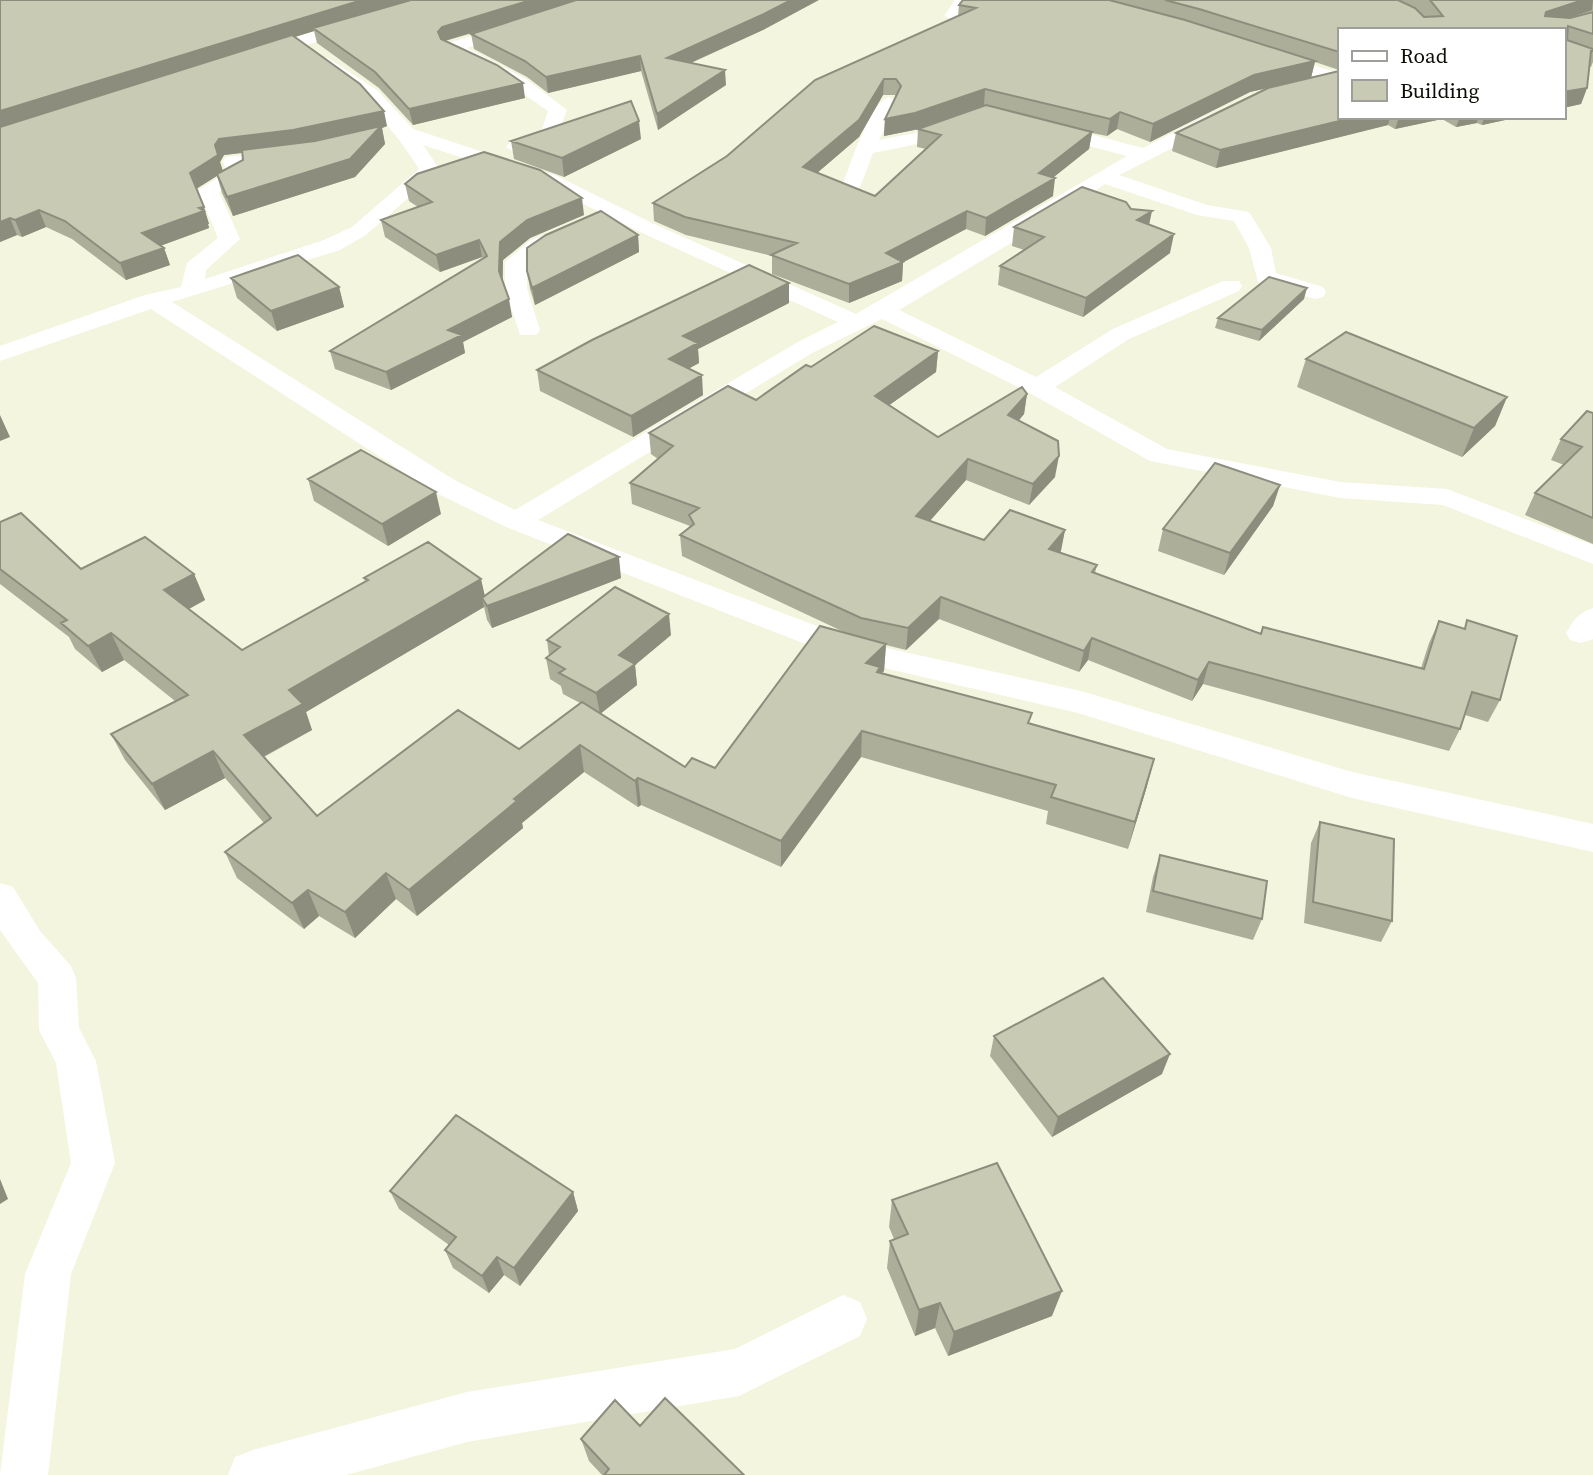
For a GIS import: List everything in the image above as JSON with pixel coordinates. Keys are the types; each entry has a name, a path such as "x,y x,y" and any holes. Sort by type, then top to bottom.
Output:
{"street":[{"path":"233,61 437,0"},
{"path":"953,15 963,0"},
{"path":"370,2 391,13"},
{"path":"484,158 549,135 558,110 522,82 489,62 451,48 539,21"},
{"path":"0,354 153,300 332,245 359,231 430,170 405,132 371,94 298,41"},
{"path":"1249,51 1338,79"},
{"path":"1302,89 1338,79"},
{"path":"852,186 865,149 889,102"},
{"path":"516,522 804,348 868,316 1107,178 1143,154 1232,111"},
{"path":"865,149 920,138 983,113"},
{"path":"1023,123 1143,154"},
{"path":"381,137 405,132 550,180 614,212 795,292 868,316 1037,387 1159,455 1340,490 1447,497 1593,555"},
{"path":"192,290 195,268 229,239 208,190 237,176 233,161 269,160 308,153"},
{"path":"1107,178 1129,211"},
{"path":"1107,178 1204,211 1242,216 1261,248 1266,277 1315,292"},
{"path":"528,330 516,289 516,262 539,245 614,212"},
{"path":"1037,387 1121,334 1231,286"},
{"path":"153,300 446,487 516,522 852,650 1081,702 1352,785 1593,838"},
{"path":"0,898 27,942 57,978 59,1030 76,1061 93,1163 48,1274 23,1475"},
{"path":"253,1475 467,1417 739,1372 843,1319"}],"building":[{"path":"0,0 362,0 0,111"},
{"path":"411,0 531,0 442,27 438,32 441,39 497,65 523,83 409,109 375,72 313,28"},
{"path":"576,0 791,0 667,58 725,70 657,114 640,56 546,77 525,61 471,34"},
{"path":"963,0 1109,0 1185,20 1315,61 1254,75 1153,124 1120,112 1110,119 985,89 915,113 885,119 901,86 896,79 884,79 859,120 803,167 875,196 941,135 918,129 986,105 1092,132 1039,173 1055,178 986,218 967,211 886,253 903,262 849,284 771,255 797,243 685,217 653,203 727,156 815,80 976,8 959,5"},
{"path":"1165,0 1398,0 1415,8 1424,17 1443,16 1430,0 1583,0 1546,12 1545,16 1570,18 1593,12 1593,34 1568,26 1567,40 1593,51 1587,88 1565,92 1565,28 1338,28 1338,52"},
{"path":"292,35 360,84 384,111 293,130 219,139 215,145 218,155 190,173 204,207 199,208 204,211 142,233 164,248 120,263 65,221 39,210 15,220 10,218 0,222 0,127"},
{"path":"1338,71 1338,119 1348,119 1220,150 1176,133 1268,88"},
{"path":"631,101 639,121 562,158 511,141"},
{"path":"381,126 350,159 227,197 217,174 243,160 242,150 315,141"},
{"path":"484,152 540,170 582,198 527,220 500,242 499,271 509,299 448,330 462,335 386,372 330,351 487,256 479,240 436,255 381,220 432,202 405,184 417,174"},
{"path":"1082,187 1126,202 1131,209 1152,211 1137,220 1174,234 1086,298 1000,266 1044,237 1014,227"},
{"path":"601,211 638,235 532,288 527,271 527,248 546,235"},
{"path":"298,255 339,287 271,311 231,278"},
{"path":"749,265 789,283 683,336 698,343 669,359 702,375 631,416 537,370 592,340"},
{"path":"1269,277 1307,288 1262,330 1218,318"},
{"path":"874,326 938,351 875,396 938,437 1022,387 1027,394 1008,415 1058,441 1059,456 1033,484 968,459 916,516 984,540 1010,510 1065,530 1049,549 1097,565 1092,572 1261,634 1263,627 1424,669 1439,621 1465,629 1467,620 1517,636 1500,700 1472,692 1460,729 1209,662 1198,680 1092,638 1084,651 941,597 908,628 861,618 680,535 694,524 689,515 699,508 630,483 673,446 649,433 728,386 756,400 806,365 811,367"},
{"path":"1346,332 1507,397 1474,428 1306,359"},
{"path":"1587,411 1593,413 1593,518 1535,493 1582,447 1561,439"},
{"path":"361,450 436,492 382,524 308,479"},
{"path":"1215,463 1280,485 1230,553 1163,529"},
{"path":"21,513 81,569 145,537 194,574 164,590 242,650 368,580 364,578 428,542 481,579 289,690 303,704 244,735 317,816 458,710 519,749 582,702 685,767 692,758 715,768 820,626 886,644 866,663 880,667 877,672 1032,713 1028,723 1154,759 1135,822 1051,797 1056,785 862,731 781,841 638,778 635,781 580,745 409,890 386,873 345,912 308,890 292,903 225,852 271,818 213,751 152,784 111,734 188,695 111,633 88,646 61,623 67,620 0,569 0,522"},
{"path":"568,534 619,557 487,606 482,598"},
{"path":"615,587 669,614 619,655 635,664 596,693 559,673 565,669 546,658 560,647 547,640"},
{"path":"1320,822 1394,839 1392,921 1313,902"},
{"path":"1160,855 1267,881 1262,919 1153,891"},
{"path":"1103,978 1170,1054 1058,1117 994,1036"},
{"path":"456,1115 573,1192 514,1268 497,1257 482,1276 445,1250 456,1237 390,1191"},
{"path":"997,1163 1062,1291 954,1332 940,1303 919,1310 890,1241 908,1234 892,1200"},
{"path":"665,1398 744,1475 604,1475 609,1469 581,1439 615,1400 640,1426"}]}
